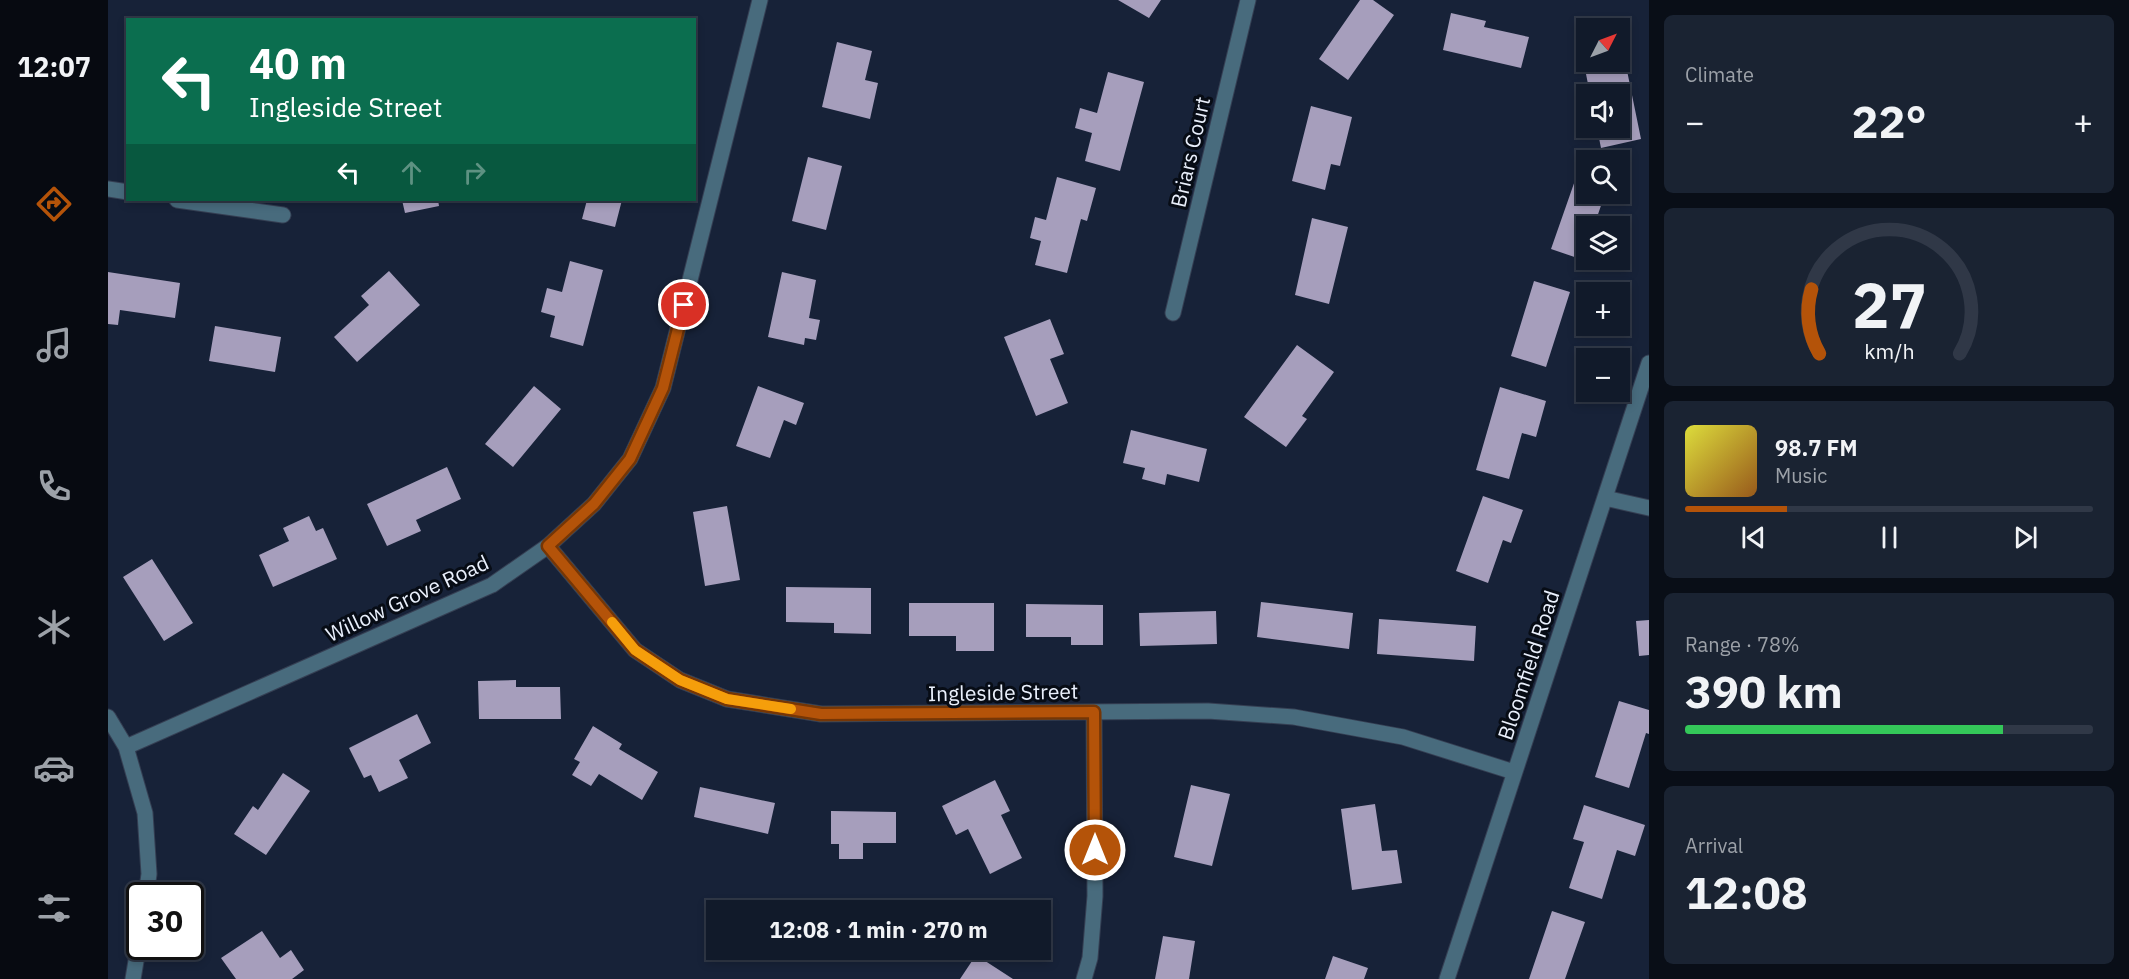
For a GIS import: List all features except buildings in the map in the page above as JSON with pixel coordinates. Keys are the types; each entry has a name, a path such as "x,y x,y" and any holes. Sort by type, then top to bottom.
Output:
{"street":[{"name":"Willow Grove Road","path":"126,747 492,585 548,546 594,504 630,459 663,388 760,0"},
{"name":"Briars Court","path":"1173,314 1248,0"},
{"path":"108,189 126,192"},
{"path":"184,201 283,215"},
{"name":"Bloomfield Road","path":"1447,979 1649,363"},
{"path":"1605,498 1649,508"},
{"name":"Ingleside Street","path":"548,546 635,650 680,680 727,699 821,714 1208,711 1294,717 1403,737 1514,772"},
{"path":"1084,979 1090,958 1095,896 1094,712"},
{"path":"108,717 126,747 145,813 150,874 149,882"},
{"path":"133,979 136,960"}],"slow traffic":[{"path":"612,622 635,650 680,680 727,699 791,709"}],"route":[{"path":"684,305 663,388 630,459 594,504 548,546 635,650 680,680 727,699 821,714 1094,712 1095,850"}]}
